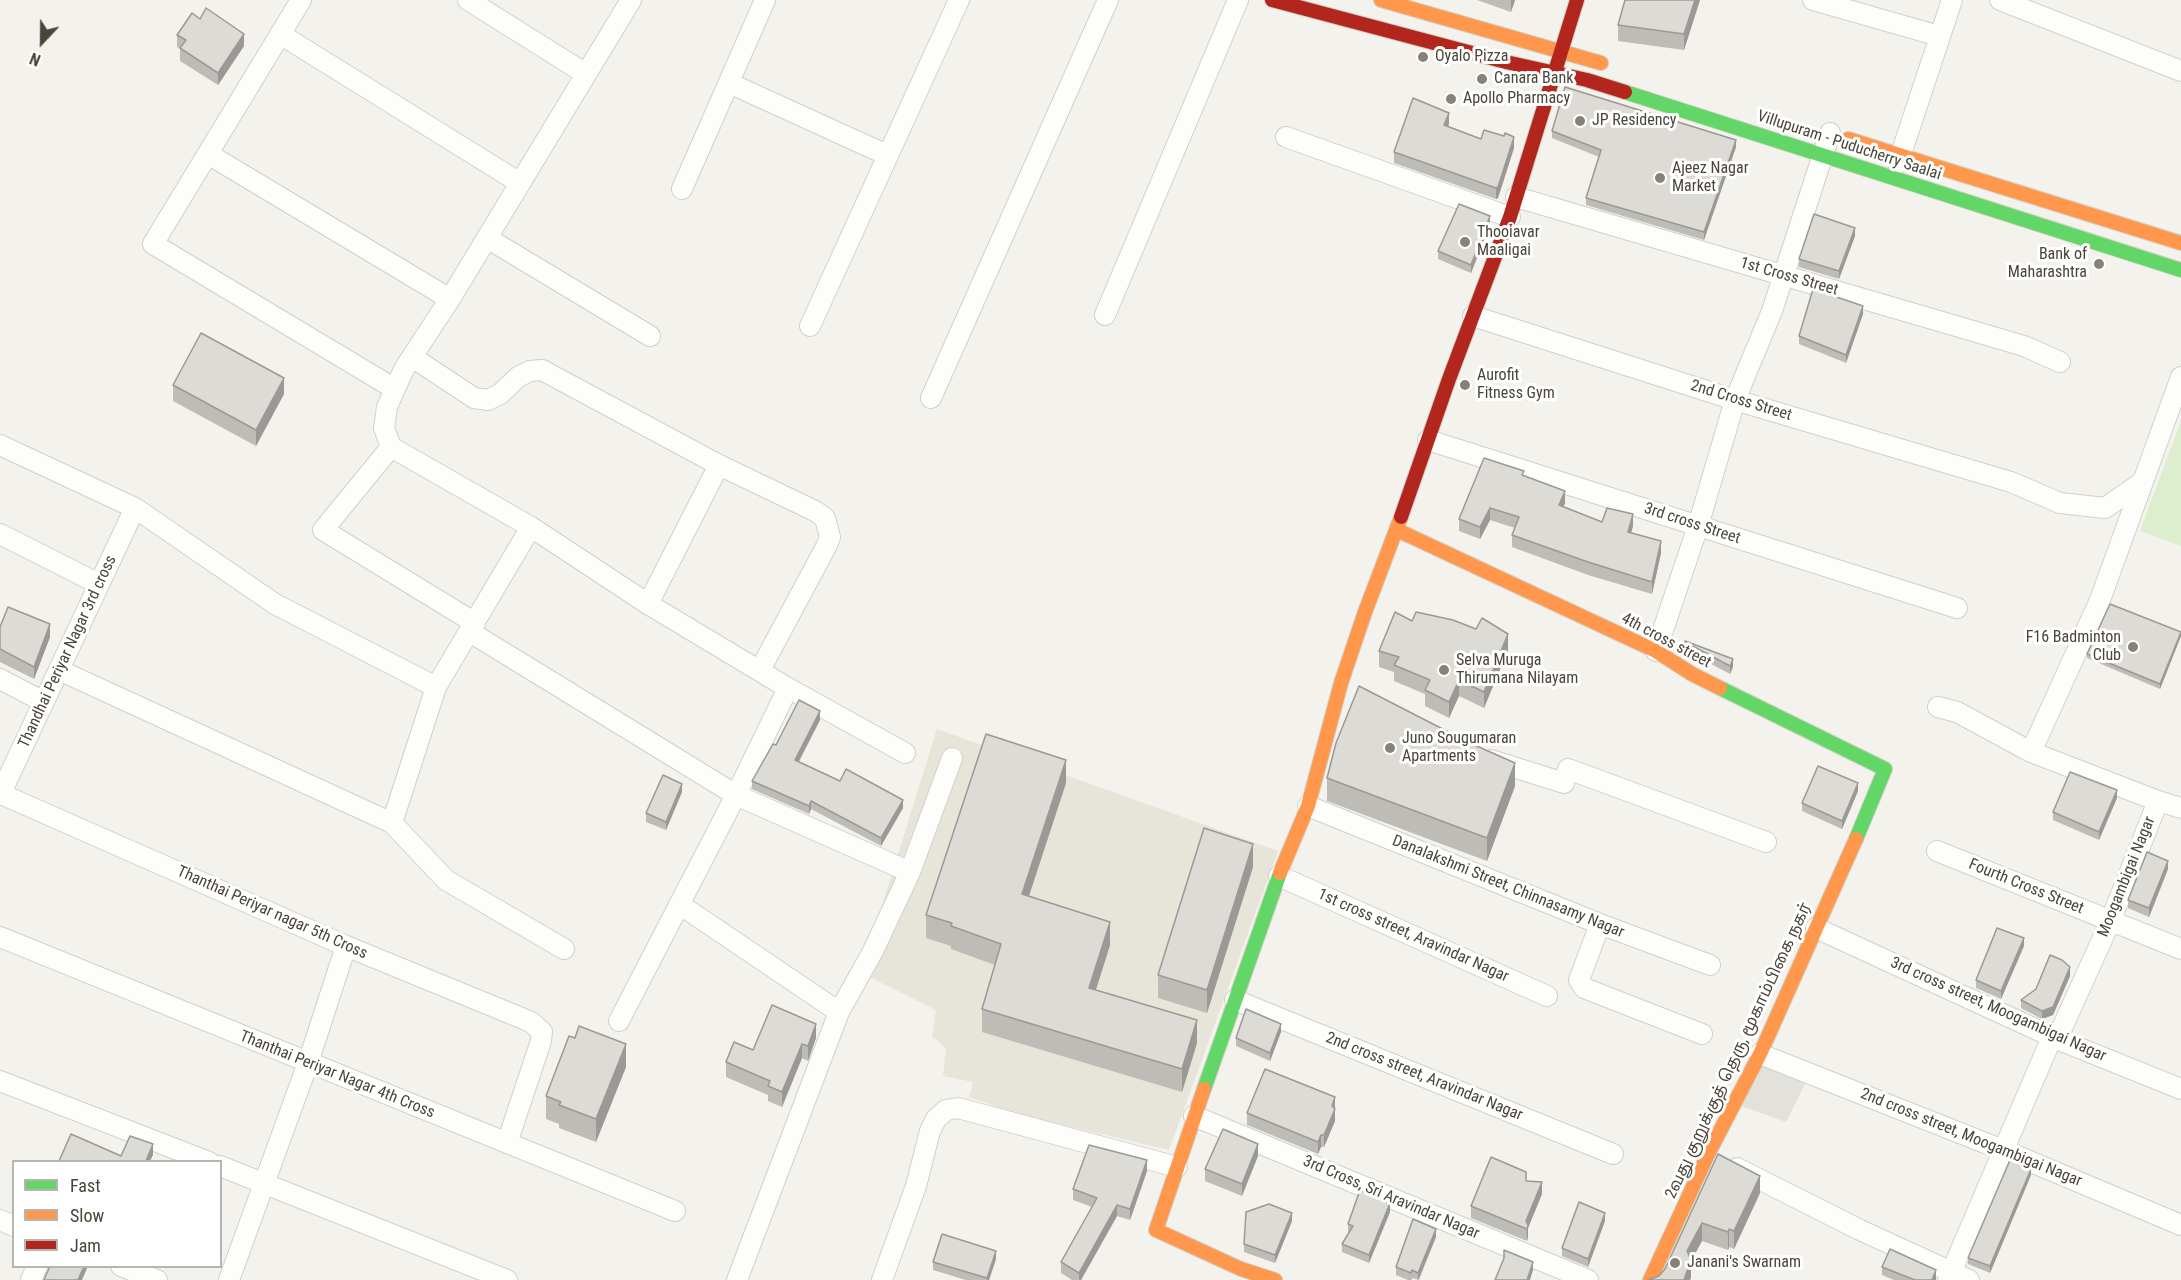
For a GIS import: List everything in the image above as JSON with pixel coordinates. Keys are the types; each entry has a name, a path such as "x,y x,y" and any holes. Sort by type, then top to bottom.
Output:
{"main road":[{"path":"1272,0 1294,3"},
{"path":"1381,0 1614,66"},
{"path":"1275,1280 1241,1269 1156,1230 1279,876 1308,806 1341,683 1510,217 1577,0"},
{"name":"Villupuram - Puducherry Saalai","path":"1294,3 1506,62 1587,80 2181,270"},
{"name":"Villupuram - Puducherry Saalai","path":"1824,131 2181,243"},
{"path":"1974,203 1982,181"},
{"name":"4th cross street","path":"1397,530 1656,651 1692,674 1885,769"},
{"name":"2வது குறுக்குத் தெரு, மூகாம்பிகை நகர்","path":"1650,1280 1708,1154 1760,1054 1885,769"}],"street":[{"path":"301,0 153,244 395,389"},
{"path":"468,0 586,74"},
{"path":"631,0 450,299 404,369 387,407 384,428 391,447 531,527 648,604 788,688 905,753"},
{"path":"682,189 765,0"},
{"path":"810,326 959,0"},
{"path":"931,398 1108,0"},
{"path":"1105,315 1238,0"},
{"path":"1813,0 1939,36"},
{"path":"1894,177 1952,0"},
{"path":"2000,0 2181,71"},
{"path":"280,34 520,183"},
{"path":"729,82 887,155"},
{"path":"1656,651 1698,526 1735,400 1773,311 1823,155 1824,131"},
{"path":"1286,137 1510,217"},
{"path":"208,154 450,299"},
{"name":"1st Cross Street","path":"1516,198 2024,346 2060,362"},
{"path":"487,238 650,336"},
{"name":"2nd Cross Street","path":"1473,316 1735,400 2011,482 2060,503 2105,508 2141,483"},
{"path":"412,357 474,398 488,400 500,394 530,371 542,370 719,465 825,518 829,526 830,537 827,545 760,670"},
{"path":"2031,752 2100,600 2181,377"},
{"name":"3rd cross Street","path":"1428,440 1957,608"},
{"path":"0,445 135,508 275,604 436,687"},
{"path":"391,447 323,530 472,628 736,795 910,872"},
{"path":"648,604 719,465"},
{"name":"Thandhai Periyar Nagar 3rd cross","path":"0,794 135,508"},
{"path":"392,823 436,687 531,527"},
{"path":"0,534 99,584"},
{"path":"59,670 392,823 446,880 564,949"},
{"path":"0,679 44,702"},
{"path":"1341,683 1362,694"},
{"path":"619,1021 736,795 788,688"},
{"name":"Moogambigai Nagar","path":"1938,706 1957,712 2031,752 2158,801 2110,922 2057,1039 2049,1044 2003,1150 1956,1278"},
{"path":"1475,755 1564,783 1568,769 1766,842"},
{"path":"737,1280 839,1012 873,951 910,872 952,758"},
{"name":"Thanthai Periyar nagar 5th Cross","path":"0,794 346,946 531,1022 542,1032 541,1041 507,1143"},
{"path":"2158,801 2181,808"},
{"name":"Danalakshmi Street, Chinnasamy Nagar","path":"1308,806 1600,924 1710,965"},
{"name":"Fourth Cross Street","path":"1937,851 2181,949"},
{"name":"1st cross street, Aravindar Nagar","path":"1279,876 1547,996"},
{"path":"679,904 839,1012"},
{"path":"1600,924 1579,980 1584,988 1702,1034"},
{"name":"3rd cross street, Moogambigai Nagar","path":"1816,928 2057,1039 2181,1089"},
{"name":"Thanthai Periyar Nagar 4th Cross","path":"0,937 675,1211"},
{"path":"229,1280 308,1063 346,946"},
{"name":"2nd cross street, Aravindar Nagar","path":"1235,1000 1613,1154"},
{"name":"2nd cross street, Moogambigai Nagar","path":"1760,1054 2003,1150 2181,1225"},
{"path":"0,1081 206,1160"},
{"path":"882,1280 916,1186 930,1131 936,1119 946,1110 958,1108 1177,1167"},
{"name":"3rd Cross, Sri Aravindar Nagar","path":"1194,1116 1588,1280"},
{"path":"1708,1154 1956,1278"},
{"path":"222,1167 507,1280"},
{"path":"127,1268 157,1280"}],"shaded area":[{"path":"937,729 1278,851 1169,1150 1021,1115 969,1097 973,1082 943,1076 946,1048 932,1037 936,1010 861,973"},
{"path":"1763,1063 1805,1084 1786,1122 1741,1106"}],"green space":[{"path":"2181,421 2181,546 2140,531"}],"building":[{"path":"1625,0 1695,0 1684,34 1618,25"},
{"path":"206,8 244,34 218,73 180,48 186,40 177,35 192,13 200,19"},
{"name":"Ajeez Nagar Market","path":"1565,87 1736,140 1704,232 1586,198 1601,150 1552,131"},
{"path":"1413,98 1449,113 1444,125 1481,139 1484,130 1504,136 1505,133 1514,137 1498,187 1394,152"},
{"name":"Thooiavar Maaligai","path":"1459,204 1490,216 1471,265 1438,251"},
{"path":"1814,214 1855,228 1839,271 1799,259"},
{"path":"1813,289 1863,306 1846,355 1799,336"},
{"path":"201,333 284,378 256,430 173,385"},
{"path":"1484,458 1524,471 1522,475 1565,491 1559,505 1602,522 1607,508 1633,514 1628,532 1661,541 1652,582 1512,535 1519,517 1490,508 1480,527 1459,519"},
{"name":"F16 Badminton Club","path":"2110,604 2181,632 2160,684 2087,654"},
{"path":"8,607 50,624 34,667 0,649 0,627"},
{"name":"Selva Muruga Thirumana Nilayam","path":"1395,612 1412,621 1416,612 1453,620 1476,629 1482,618 1508,634 1484,692 1459,680 1449,702 1425,690 1430,680 1394,665 1399,657 1379,651"},
{"path":"1685,642 1733,659 1730,666"},
{"name":"Juno Sougumaran Apartments","path":"1359,686 1470,743 1515,763 1487,838 1327,778 1336,743"},
{"path":"799,700 820,711 795,760 840,781 846,769 903,800 881,838 811,801 809,806 752,781 773,744 776,745"},
{"path":"986,734 1066,760 1022,894 1110,922 1089,988 1197,1020 1182,1069 982,1009 1001,944 951,926 952,923 926,915"},
{"path":"1818,766 1858,783 1842,821 1802,803"},
{"path":"2070,772 2117,790 2099,832 2053,812"},
{"path":"663,775 682,784 666,822 646,813"},
{"path":"1204,828 1253,844 1207,990 1158,975"},
{"path":"2147,852 2168,861 2149,908 2128,900"},
{"path":"1997,928 2024,938 2001,991 1976,980"},
{"path":"2050,955 2062,960 2070,967 2053,1007 2042,1011 2021,1000 2036,989"},
{"path":"772,1005 816,1024 808,1046 802,1044 782,1092 768,1086 770,1081 726,1062 734,1042 753,1050"},
{"path":"1246,1009 1281,1024 1270,1053 1236,1038"},
{"path":"579,1026 626,1044 596,1119 559,1105 561,1102 546,1096 569,1036 575,1038"},
{"path":"1265,1069 1335,1097 1332,1106 1335,1109 1324,1135 1321,1135 1318,1142 1247,1113"},
{"path":"1223,1129 1258,1144 1242,1184 1205,1169"},
{"path":"71,1134 121,1156 130,1136 153,1144 146,1160 59,1160"},
{"path":"1089,1145 1147,1160 1130,1209 1117,1205 1079,1273 1061,1262 1097,1198 1073,1189"},
{"path":"1718,1154 1760,1176 1734,1231 1729,1229 1728,1232 1702,1223 1687,1251 1691,1260 1684,1280 1648,1280 1659,1276 1665,1269"},
{"path":"1491,1157 1526,1172 1526,1181 1542,1182 1526,1221 1527,1229 1471,1206"},
{"path":"2010,1160 2031,1169 1990,1266 1968,1258"},
{"path":"1360,1190 1390,1203 1369,1255 1342,1244 1353,1226 1348,1224"},
{"path":"1579,1202 1605,1213 1588,1259 1562,1248"},
{"path":"1269,1204 1292,1213 1275,1255 1244,1244 1246,1212"},
{"path":"1413,1219 1436,1229 1418,1273 1412,1270 1411,1273 1396,1267"},
{"path":"942,1234 996,1251 987,1278 933,1262"},
{"path":"1890,1249 1936,1270 1932,1280 1915,1280 1882,1267"},
{"path":"1504,1250 1533,1262 1527,1280 1495,1280 1504,1258"},
{"path":"49,1268 83,1268 78,1280 44,1280"}],"traffic: fast":[{"path":"1625,92 2181,270"},
{"path":"1720,688 1885,769 1856,839"},
{"path":"1204,1089 1280,873"}],"traffic: slow":[{"path":"1381,0 1601,63"},
{"path":"1848,139 2181,243"},
{"path":"1280,873 1308,806 1341,683 1401,517"},
{"path":"1397,530 1656,651 1692,674 1720,688"},
{"path":"1650,1280 1708,1154 1760,1054 1856,839"},
{"path":"1204,1089 1156,1230 1241,1269 1275,1280"}],"traffic: jam":[{"path":"1272,0 1506,62 1587,80 1625,92"},
{"path":"1401,517 1449,379 1510,217 1577,0"}],"place":[{"name":"Oyalo Pizza","path":"1423,57"},
{"name":"Canara Bank","path":"1482,79"},
{"name":"Apollo Pharmacy","path":"1451,99"},
{"name":"JP Residency","path":"1580,121"},
{"name":"Ajeez Nagar Market","path":"1660,178"},
{"name":"Thooiavar Maaligai","path":"1465,242"},
{"name":"Bank of Maharashtra","path":"2099,264"},
{"name":"Aurofit Fitness Gym","path":"1465,385"},
{"name":"F16 Badminton Club","path":"2133,647"},
{"name":"Selva Muruga Thirumana Nilayam","path":"1444,670"},
{"name":"Juno Sougumaran Apartments","path":"1390,748"},
{"name":"Janani's Swarnam","path":"1675,1263"}]}
